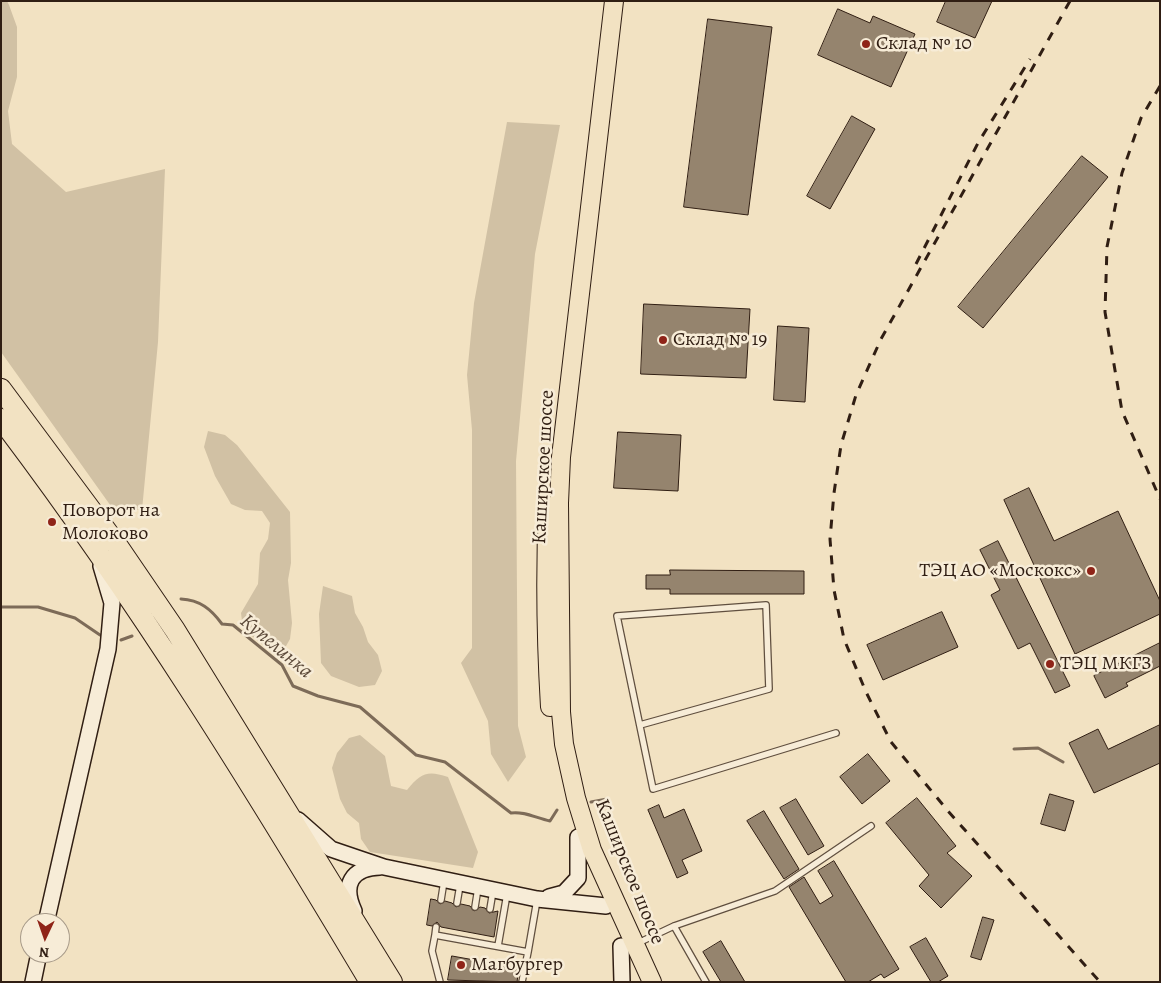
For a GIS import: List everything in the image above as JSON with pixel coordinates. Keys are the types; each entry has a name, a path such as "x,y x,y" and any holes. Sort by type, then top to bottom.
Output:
{"highway":[{"path":"1,389 117,545 170,622 361,927 392,982"},
{"path":"1,419 92,544 175,664 278,827 370,982"}],"main road":[{"name":"Каширское шоссе","path":"604,1 550,465 546,553 547,648 553,732 560,779 578,837 606,906 627,945 652,982"},
{"name":"Каширское шоссе","path":"614,1 561,457 558,503 561,712 564,744 576,798 592,850 641,982"},
{"path":"48,913 108,649 112,620 109,586 92,544"},
{"path":"291,814 331,849 384,866 537,899 606,906"},
{"path":"537,899 564,892 578,878 578,837"},
{"path":"361,927 350,904 351,879 356,872 368,867 384,866"},
{"path":"622,982 627,945"},
{"path":"33,982 37,963"}],"lane":[{"path":"640,725 769,689 766,605 618,616 640,725 653,789 836,733"},
{"path":"627,945 674,926 775,891 870,826"},
{"path":"441,900 445,879"},
{"path":"456,903 460,882"},
{"path":"475,907 493,889"},
{"path":"490,909 493,889"},
{"path":"493,889 498,946"},
{"path":"522,982 537,899"},
{"path":"436,926 432,951 440,982"},
{"path":"674,926 706,982"},
{"path":"450,938 452,929"},
{"path":"469,941 470,933"},
{"path":"435,935 528,952"},
{"path":"484,944 485,936"}],"shaded area":[{"path":"1,1 7,1 17,27 17,77 8,111 12,144 66,192 165,169 158,342 142,510 113,509 1,352"},
{"path":"507,122 560,125 535,254 516,461 518,726 526,757 508,782 491,754 488,721 461,663 472,648 472,430 467,375 474,303"},
{"path":"208,431 225,435 237,445 290,512 291,563 288,580 292,623 290,639 282,653 268,649 243,629 241,613 258,584 260,553 268,539 270,523 262,511 245,510 231,504 215,476 204,447"},
{"path":"323,586 352,596 355,613 363,627 368,642 378,655 382,671 375,685 359,687 331,676 321,663 319,614"},
{"path":"360,735 385,756 391,786 407,790 425,774 448,777 478,852 473,868 370,852 361,839 359,823 347,813 340,799 332,768 337,753 349,738"}],"building":[{"path":"946,1 992,1 975,38 937,22"},
{"name":"Склад № 10","path":"838,9 870,23 873,16 915,34 891,87 818,55"},
{"path":"708,19 772,27 748,215 684,207"},
{"path":"852,116 875,129 830,209 807,196"},
{"path":"1082,156 1108,177 983,328 958,307"},
{"path":"644,304 750,309 746,378 641,374"},
{"path":"778,326 809,328 805,402 774,400"},
{"path":"618,432 681,435 678,491 614,488"},
{"name":"ТЭЦ АО «Москокс»","path":"1029,488 1054,541 1118,511 1160,601 1160,614 1075,654 1004,500"},
{"path":"998,541 1070,686 1055,693 1030,643 1018,649 991,595 1000,590 980,550"},
{"path":"670,570 804,571 804,594 670,594 670,589 646,589 646,575 670,575"},
{"path":"942,612 958,647 883,680 867,645"},
{"path":"1160,643 1160,666 1126,683 1128,686 1105,698 1094,676"},
{"path":"1160,725 1160,763 1094,793 1069,743 1098,729 1108,749"},
{"path":"868,754 890,781 862,804 840,777"},
{"path":"1050,794 1074,801 1065,831 1041,824"},
{"path":"917,798 956,846 947,853 972,876 941,908 919,886 929,875 886,823"},
{"path":"796,799 824,846 808,855 780,808"},
{"path":"659,805 664,818 684,809 702,851 682,860 688,873 677,878 648,810"},
{"path":"764,811 799,869 784,879 747,821"},
{"path":"834,861 899,969 884,978 881,974 868,982 846,982 789,887 804,877 820,904 833,896 818,871"},
{"path":"431,899 436,900 440,904 445,901 452,903 456,907 461,904 470,906 474,911 480,907 485,908 489,913 498,911 494,937 441,927 437,922 432,926 427,925"},
{"path":"983,917 994,920 981,960 971,957"},
{"path":"926,938 948,976 938,982 931,982 910,947"},
{"path":"721,941 745,982 721,982 703,952"},
{"path":"452,956 519,968 517,982 448,980"}],"waterway":[{"name":"Купелинка","path":"181,599 199,603 214,614 222,624 233,625 282,665 293,686 318,696 360,707 416,755 445,762 511,813 525,814 550,821 557,810"},
{"name":"Купелинка","path":"1,607 38,607 75,618 100,635"},
{"name":"Купелинка","path":"121,640 132,636"},
{"name":"Купелинка","path":"1014,749 1038,748 1063,762"},
{"name":"Купелинка","path":"591,802 607,799"}],"railway":[{"path":"1070,1 881,339 856,395 841,445 830,539 834,590 844,639 866,692 891,742 948,811 1100,982"},
{"path":"916,264 978,143 1030,59"},
{"path":"1160,86 1141,118 1122,173 1107,247 1105,312 1122,411 1160,499"}],"place":[{"name":"Склад № 10","path":"866,44"},
{"name":"Склад № 19","path":"663,340"},
{"name":"Поворот на Молоково","path":"52,522"},
{"name":"ТЭЦ АО «Москокс»","path":"1091,571"},
{"name":"ТЭЦ МКГЗ","path":"1050,664"},
{"name":"Магбургер","path":"461,965"}]}
